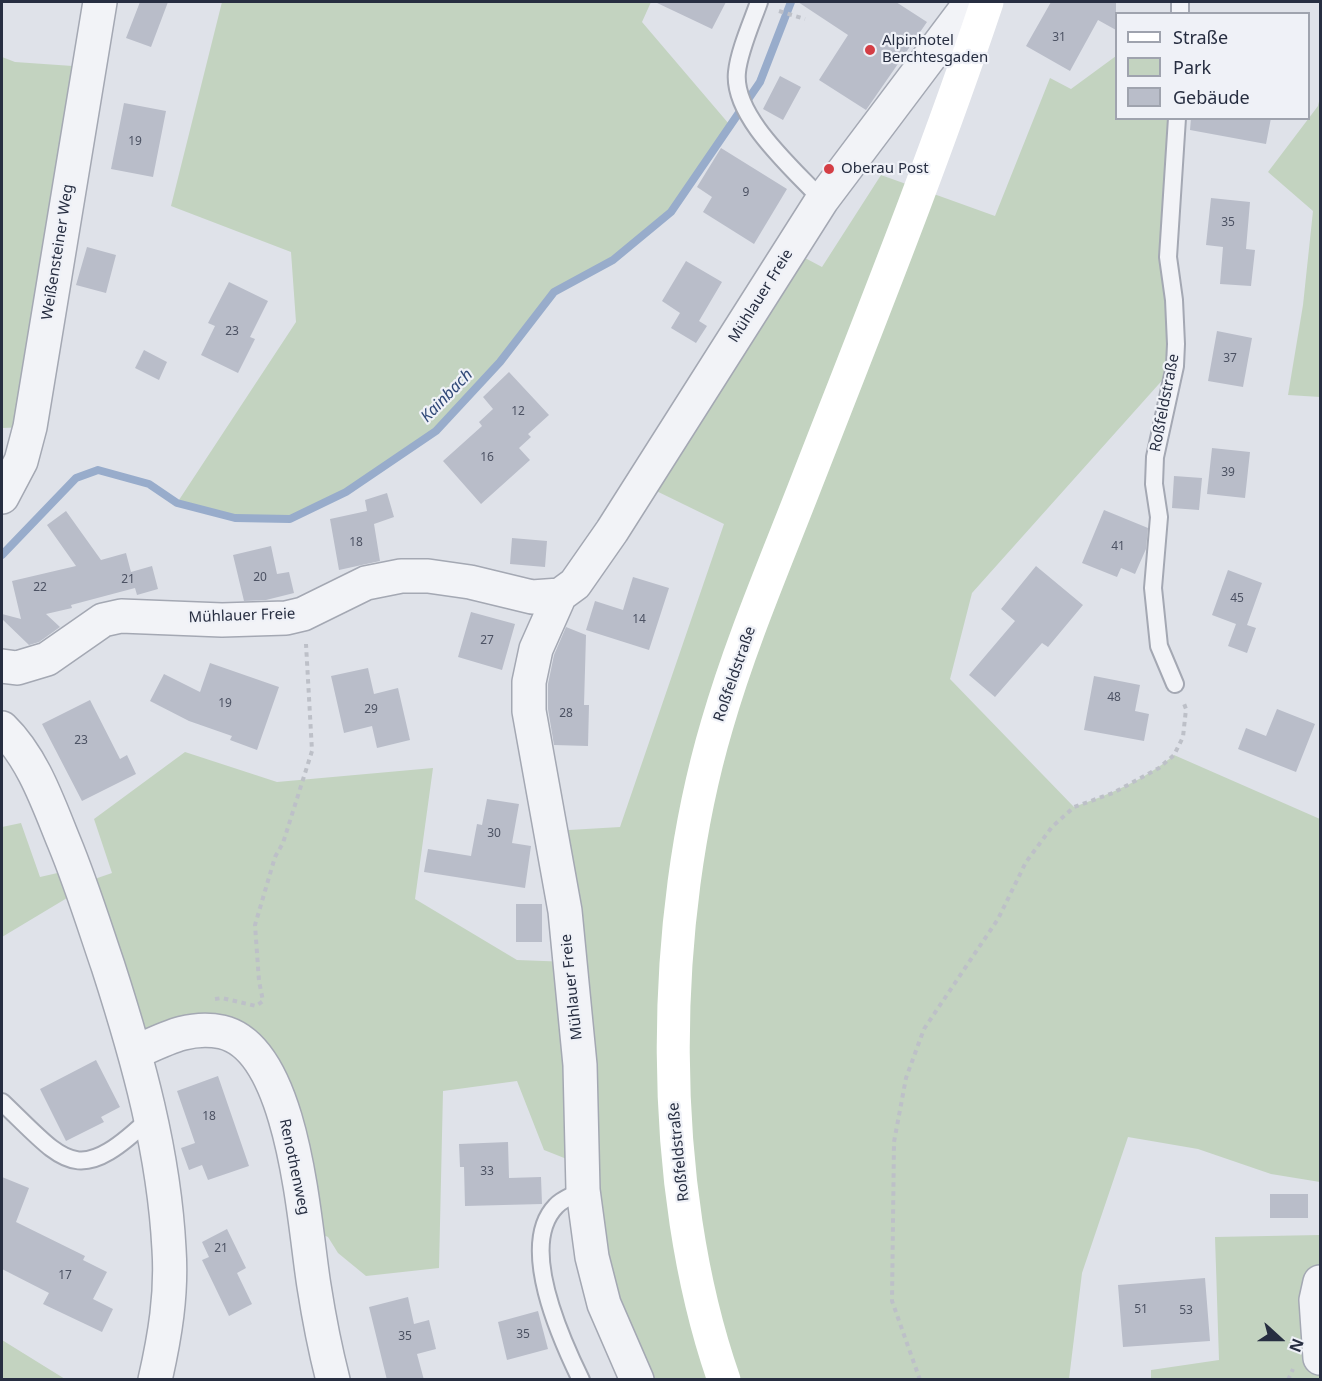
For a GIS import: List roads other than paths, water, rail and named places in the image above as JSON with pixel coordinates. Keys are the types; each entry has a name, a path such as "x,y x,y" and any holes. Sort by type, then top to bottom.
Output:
{"main road":[{"name":"Roßfeldstraße","path":"723,1380 711,1343 686,1218 673,1101 677,945 695,816 717,725 755,615 921,189 987,2"}],"street":[{"name":"Weißensteiner Weg","path":"2,497 21,461 30,427 100,2"},
{"name":"Mühlauer Freie","path":"637,1380 604,1304 592,1257 583,1190 580,1065 564,910 529,711 529,682 536,650 560,595 575,584 612,531 822,200 971,2"},
{"name":"Mühlauer Freie","path":"2,666 17,668 47,659 103,620 121,616 222,620 303,614 366,583 401,576 428,576 470,582 532,597 560,595"},
{"path":"2,728 25,756 56,821 82,889 136,1052 152,1117 169,1248 170,1291 165,1336 155,1380"},
{"name":"Renothenweg","path":"136,1052 187,1030 224,1032 249,1046 271,1080 295,1156 313,1284 333,1380"},
{"path":"1320,1282 1316,1300 1320,1358"}],"lane":[{"path":"759,2 736,73 740,94 749,120 822,200"},
{"name":"Roßfeldstraße","path":"1175,684 1159,646 1153,588 1159,517 1154,484 1155,457 1175,366 1174,300 1168,257 1177,120"},
{"path":"2,1102 53,1152 67,1160 82,1161 99,1156 126,1141 152,1117"},
{"path":"581,1380 571,1359 540,1271 538,1246 546,1220 556,1205 583,1190"}],"waterway":[{"name":"Kainbach","path":"2,555 76,478 98,470 149,484 177,503 235,518 290,519 346,492 436,431 500,362 554,292 613,260 671,212 760,82 791,2"}],"place":[{"name":"Alpinhotel Berchtesgaden","path":"870,50"},
{"name":"Oberau Post","path":"829,169"}]}
